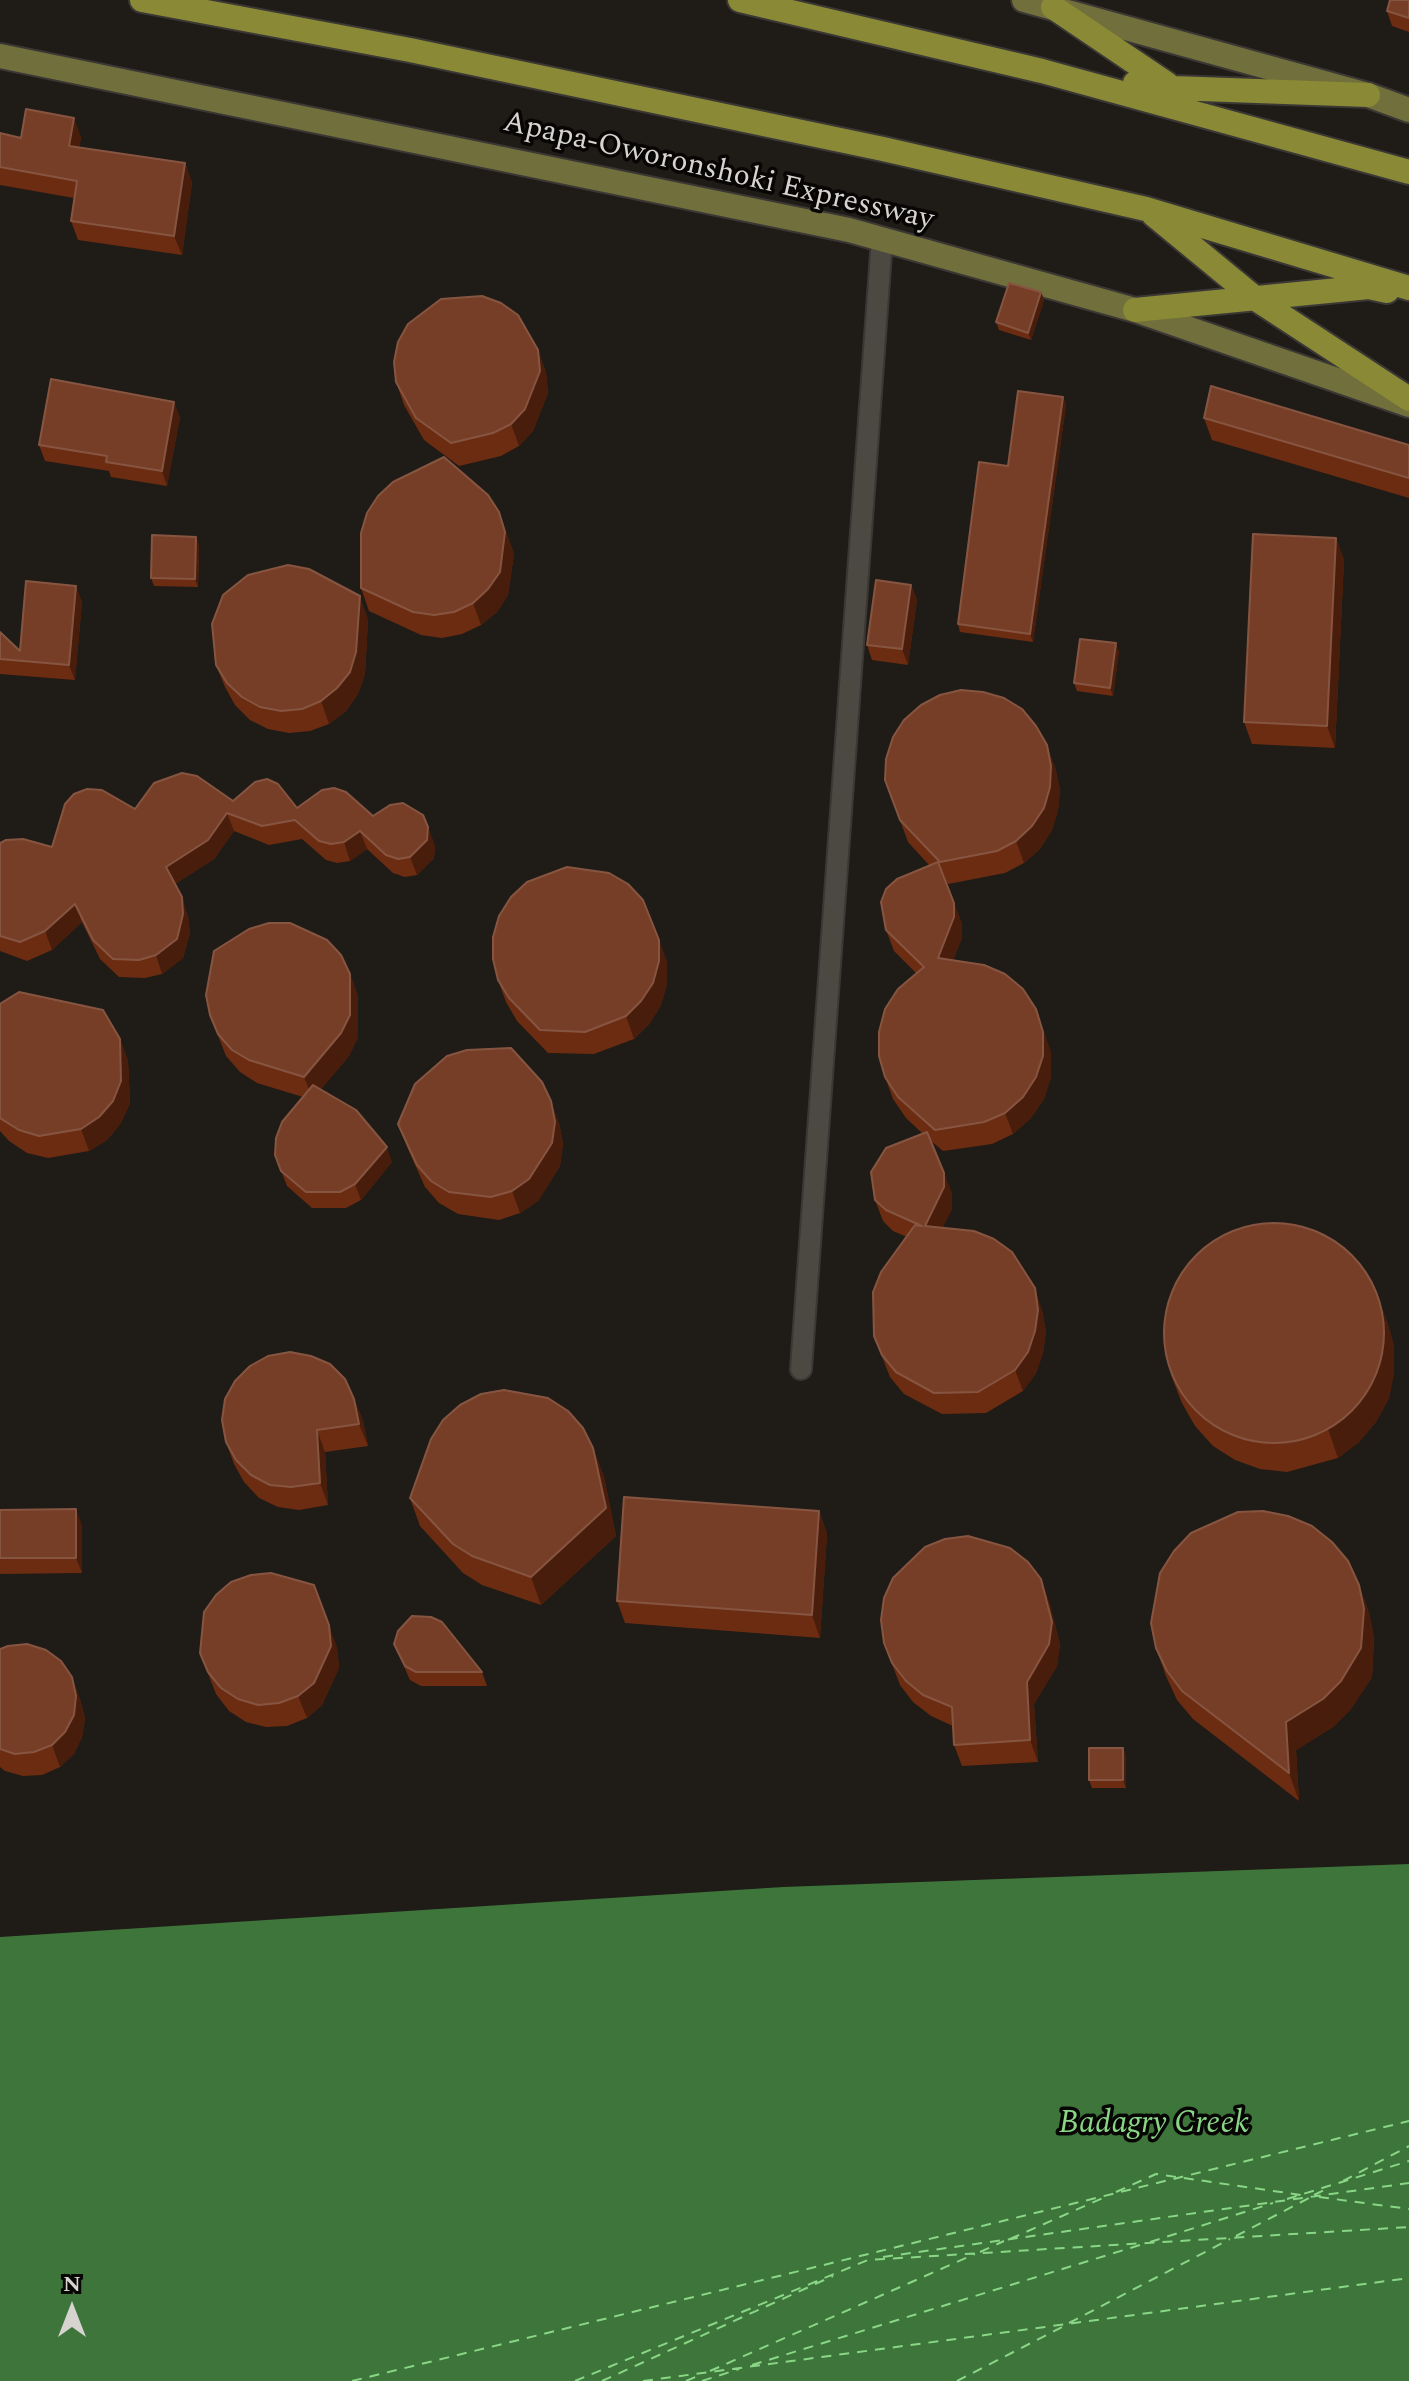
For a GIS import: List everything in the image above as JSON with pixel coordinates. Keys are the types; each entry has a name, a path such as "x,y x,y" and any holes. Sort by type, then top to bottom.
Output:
{"highway":[{"name":"Apapa-Oworonshoki Expressway","path":"142,0 456,59 883,149 1146,209 1409,288"},
{"path":"740,0 1042,71 1409,172"},
{"path":"1053,7 1173,88 1329,149"},
{"path":"1042,71 1173,88 1368,95"},
{"path":"1146,209 1256,299 1409,402"},
{"path":"1135,310 1369,287 1409,295"}],"main road":[{"path":"1024,0 1368,95 1409,110"},
{"name":"Apapa-Oworonshoki Expressway","path":"0,56 433,142 882,239 1135,310 1409,402"}],"lane":[{"path":"801,1369 882,239"}],"water":[{"name":"Badagry Creek","path":"1409,1864 1409,2381 0,2381 0,1937 783,1887"}],"building":[{"path":"1390,0 1409,0 1409,18 1387,11"},
{"path":"26,109 74,118 69,146 185,163 174,236 71,221 77,181 0,167 0,133 21,138"},
{"path":"1009,283 1041,292 1028,333 996,322"},
{"path":"482,296 501,303 518,315 538,350 540,371 525,409 511,424 493,433 451,443 416,418 396,382 394,362 398,342 408,324 441,299"},
{"path":"51,379 174,402 162,471 106,462 107,456 39,445"},
{"path":"1211,386 1409,445 1409,478 1204,418"},
{"path":"1018,391 1063,397 1030,634 958,624 979,462 1008,466"},
{"path":"444,457 488,495 499,512 505,532 500,572 488,589 473,603 454,612 434,615 413,612 361,588 361,533 367,513 378,496 393,482"},
{"path":"1253,534 1336,538 1327,726 1244,722"},
{"path":"152,535 196,537 195,579 151,578"},
{"path":"288,565 309,569 360,596 356,652 350,672 321,701 302,709 281,711 260,707 242,697 227,683 216,665 212,624 223,595 248,575"},
{"path":"876,580 911,585 902,649 867,645"},
{"path":"26,581 76,586 69,665 0,659 0,632 20,651"},
{"path":"1080,639 1116,643 1110,688 1074,683"},
{"path":"961,690 1004,698 1022,709 1047,745 1051,766 1050,787 1044,808 1032,826 1016,841 997,851 940,862 900,820 885,780 886,759 893,737 904,720 921,705 940,695"},
{"path":"182,773 197,776 233,801 255,782 267,779 278,784 297,808 322,790 334,788 346,792 373,816 390,805 403,803 423,815 428,827 427,840 410,857 398,859 386,855 360,831 344,842 331,844 319,841 295,820 262,826 227,813 208,840 166,867 182,897 183,914 177,939 156,955 139,960 113,959 93,940 75,904 45,931 20,942 0,936 0,843 23,839 52,847 65,804 74,794 87,789 102,790 135,809 154,783"},
{"path":"938,862 954,903 954,917 938,958 984,965 1005,974 1023,989 1036,1009 1043,1032 1043,1056 1036,1077 1023,1097 1005,1113 984,1122 935,1130 898,1097 885,1077 879,1056 879,1032 885,1009 898,989 924,967 886,930 881,902 886,889 897,879"},
{"path":"567,867 609,873 628,884 643,900 659,940 659,961 653,983 641,1001 626,1016 585,1032 540,1030 509,998 498,980 493,959 493,937 499,916 511,897 527,882"},
{"path":"269,923 290,923 327,940 341,955 350,974 350,1015 341,1033 304,1077 249,1060 232,1050 218,1034 210,1015 206,995 214,951 249,929"},
{"path":"19,992 103,1010 120,1039 121,1081 113,1101 99,1117 81,1129 39,1136 19,1130 0,1118 0,1004"},
{"path":"511,1048 542,1082 551,1101 555,1122 552,1143 529,1179 512,1191 491,1197 449,1192 431,1181 417,1165 398,1124 415,1084 447,1056 467,1050"},
{"path":"313,1085 356,1110 387,1147 355,1184 340,1192 306,1192 281,1171 275,1155 276,1138 282,1122"},
{"path":"927,1132 944,1173 944,1187 925,1226 974,1231 994,1239 1012,1252 1035,1288 1038,1310 1028,1352 1015,1370 978,1392 934,1393 896,1372 882,1355 874,1336 873,1292 881,1272 915,1225 922,1226 886,1210 875,1200 871,1172 886,1148"},
{"path":"1274,1223 1316,1232 1335,1242 1351,1256 1365,1272 1375,1291 1384,1333 1375,1375 1365,1394 1351,1410 1335,1424 1316,1434 1274,1443 1232,1434 1213,1424 1197,1410 1183,1394 1173,1375 1164,1333 1173,1291 1183,1272 1197,1256 1213,1242 1232,1232"},
{"path":"290,1352 330,1364 345,1379 354,1399 359,1424 317,1430 320,1483 291,1487 270,1485 251,1475 236,1460 226,1442 222,1420 225,1399 235,1381 250,1366 268,1356"},
{"path":"504,1390 548,1398 568,1411 583,1428 593,1448 606,1508 531,1577 472,1556 453,1544 410,1498 431,1439 443,1420 460,1405 481,1394"},
{"path":"624,1497 819,1511 812,1615 617,1601"},
{"path":"76,1509 76,1558 0,1558 0,1510"},
{"path":"1263,1511 1288,1516 1312,1526 1332,1542 1348,1561 1359,1585 1364,1609 1361,1648 1341,1681 1323,1699 1286,1722 1289,1773 1182,1691 1167,1671 1156,1648 1151,1623 1160,1573 1174,1551 1191,1533 1238,1512"},
{"path":"968,1536 1010,1548 1028,1562 1041,1579 1052,1622 1049,1644 1027,1682 1030,1740 954,1745 952,1707 923,1695 906,1681 892,1663 884,1643 881,1620 884,1598 893,1578 925,1547 945,1539"},
{"path":"271,1573 314,1585 329,1625 331,1646 314,1683 298,1696 279,1703 258,1705 238,1699 221,1688 208,1672 200,1653 204,1612 216,1595 231,1582 251,1575"},
{"path":"412,1616 431,1617 442,1622 482,1672 416,1672 405,1666 394,1644 398,1631"},
{"path":"27,1644 46,1650 61,1661 72,1677 76,1696 74,1715 65,1732 52,1745 34,1752 15,1754 0,1749 0,1649"},
{"path":"1089,1748 1123,1748 1123,1780 1089,1780"}],"ferry route":[{"path":"352,2381 1409,2121"},
{"path":"1343,2181 1409,2146"},
{"path":"1287,2199 1409,2161"},
{"path":"1116,2192 1156,2174 1308,2196"},
{"path":"883,2257 1409,2183"},
{"path":"1314,2195 1330,2187"},
{"path":"1319,2197 1409,2209"},
{"path":"1010,2239 1103,2198"},
{"path":"1236,2236 1309,2198"},
{"path":"1150,2242 1273,2203"},
{"path":"575,2381 868,2260 1409,2227"},
{"path":"1069,2323 1230,2239"},
{"path":"980,2252 1004,2241"},
{"path":"752,2365 1140,2245"},
{"path":"710,2371 975,2254"},
{"path":"602,2381 833,2276"},
{"path":"643,2381 1409,2278"},
{"path":"957,2381 1064,2326"},
{"path":"702,2381 739,2369"},
{"path":"686,2381 700,2375"}]}
